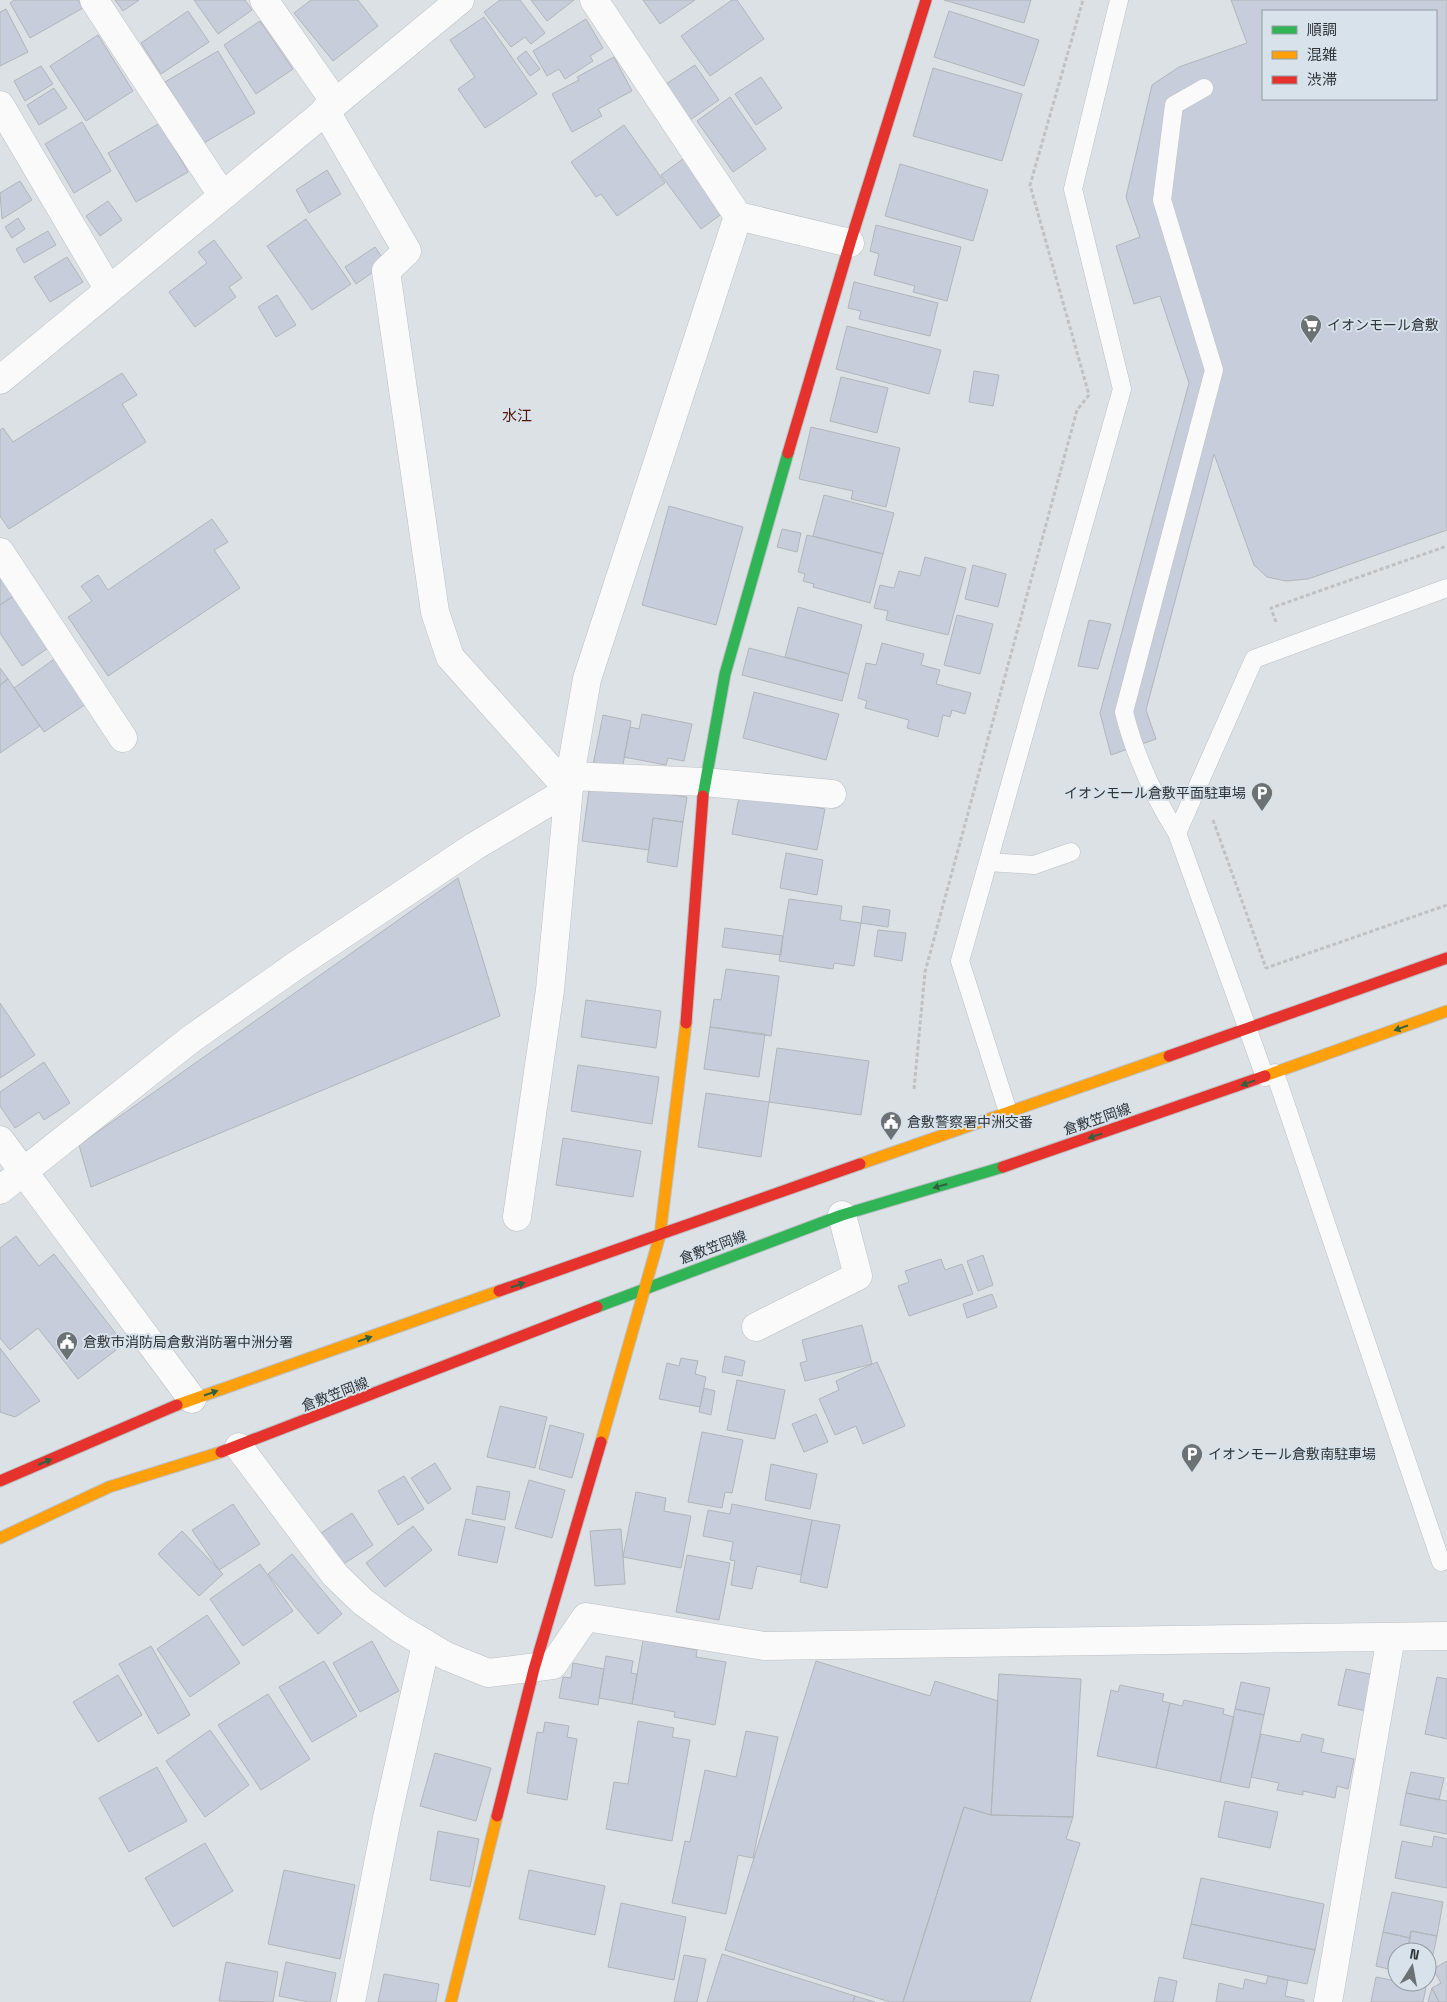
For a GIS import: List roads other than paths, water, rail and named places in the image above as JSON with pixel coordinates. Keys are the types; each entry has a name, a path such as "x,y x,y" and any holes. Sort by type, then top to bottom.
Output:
{"main road":[{"path":"451,2002 534,1669 647,1287 660,1235 690,995 704,782 725,674 749,584 850,243 926,0"},
{"name":"倉敷笠岡線","path":"0,1481 192,1400 1008,1112 1250,1029 1447,958"},
{"name":"倉敷笠岡線","path":"0,1538 109,1487 240,1448 647,1287 842,1215 988,1172 1270,1075 1447,1011"}],"street":[{"path":"94,0 222,195"},
{"path":"264,0 330,106 407,251 386,271 436,612 450,657 569,783"},
{"path":"0,380 460,0"},
{"path":"594,0 738,216 850,243"},
{"path":"0,105 108,290"},
{"path":"518,1217 550,990 569,783 588,679 738,216"},
{"path":"0,552 123,738"},
{"path":"0,1190 191,1038 569,783 704,782 832,794"},
{"path":"0,1140 192,1400"},
{"path":"756,1327 858,1276 842,1215"},
{"path":"240,1448 335,1575 363,1602 446,1656 488,1673 534,1669 553,1665 586,1617 764,1646 1447,1636"},
{"path":"1328,2002 1391,1637"},
{"path":"351,2002 426,1644"}],"lane":[{"path":"1008,1112 960,962 1122,388 1073,189 1120,0"},
{"path":"1204,88 1174,105 1162,200 1214,370 1124,712 1133,748 1158,803 1177,833 1250,1029 1270,1075 1441,1562"},
{"path":"1177,833 1254,659 1447,588"},
{"path":"988,862 1034,865 1071,852"}],"place":[{"name":"イオンモール倉敷","path":"1311,344"},
{"name":"イオンモール倉敷平面駐車場","path":"1262,812"},
{"name":"倉敷警察署中洲交番","path":"891,1141"},
{"name":"倉敷市消防局倉敷消防署中洲分署","path":"67,1361"},
{"name":"イオンモール倉敷南駐車場","path":"1192,1473"}],"district":[{"name":"水江","path":"517,416"}]}
